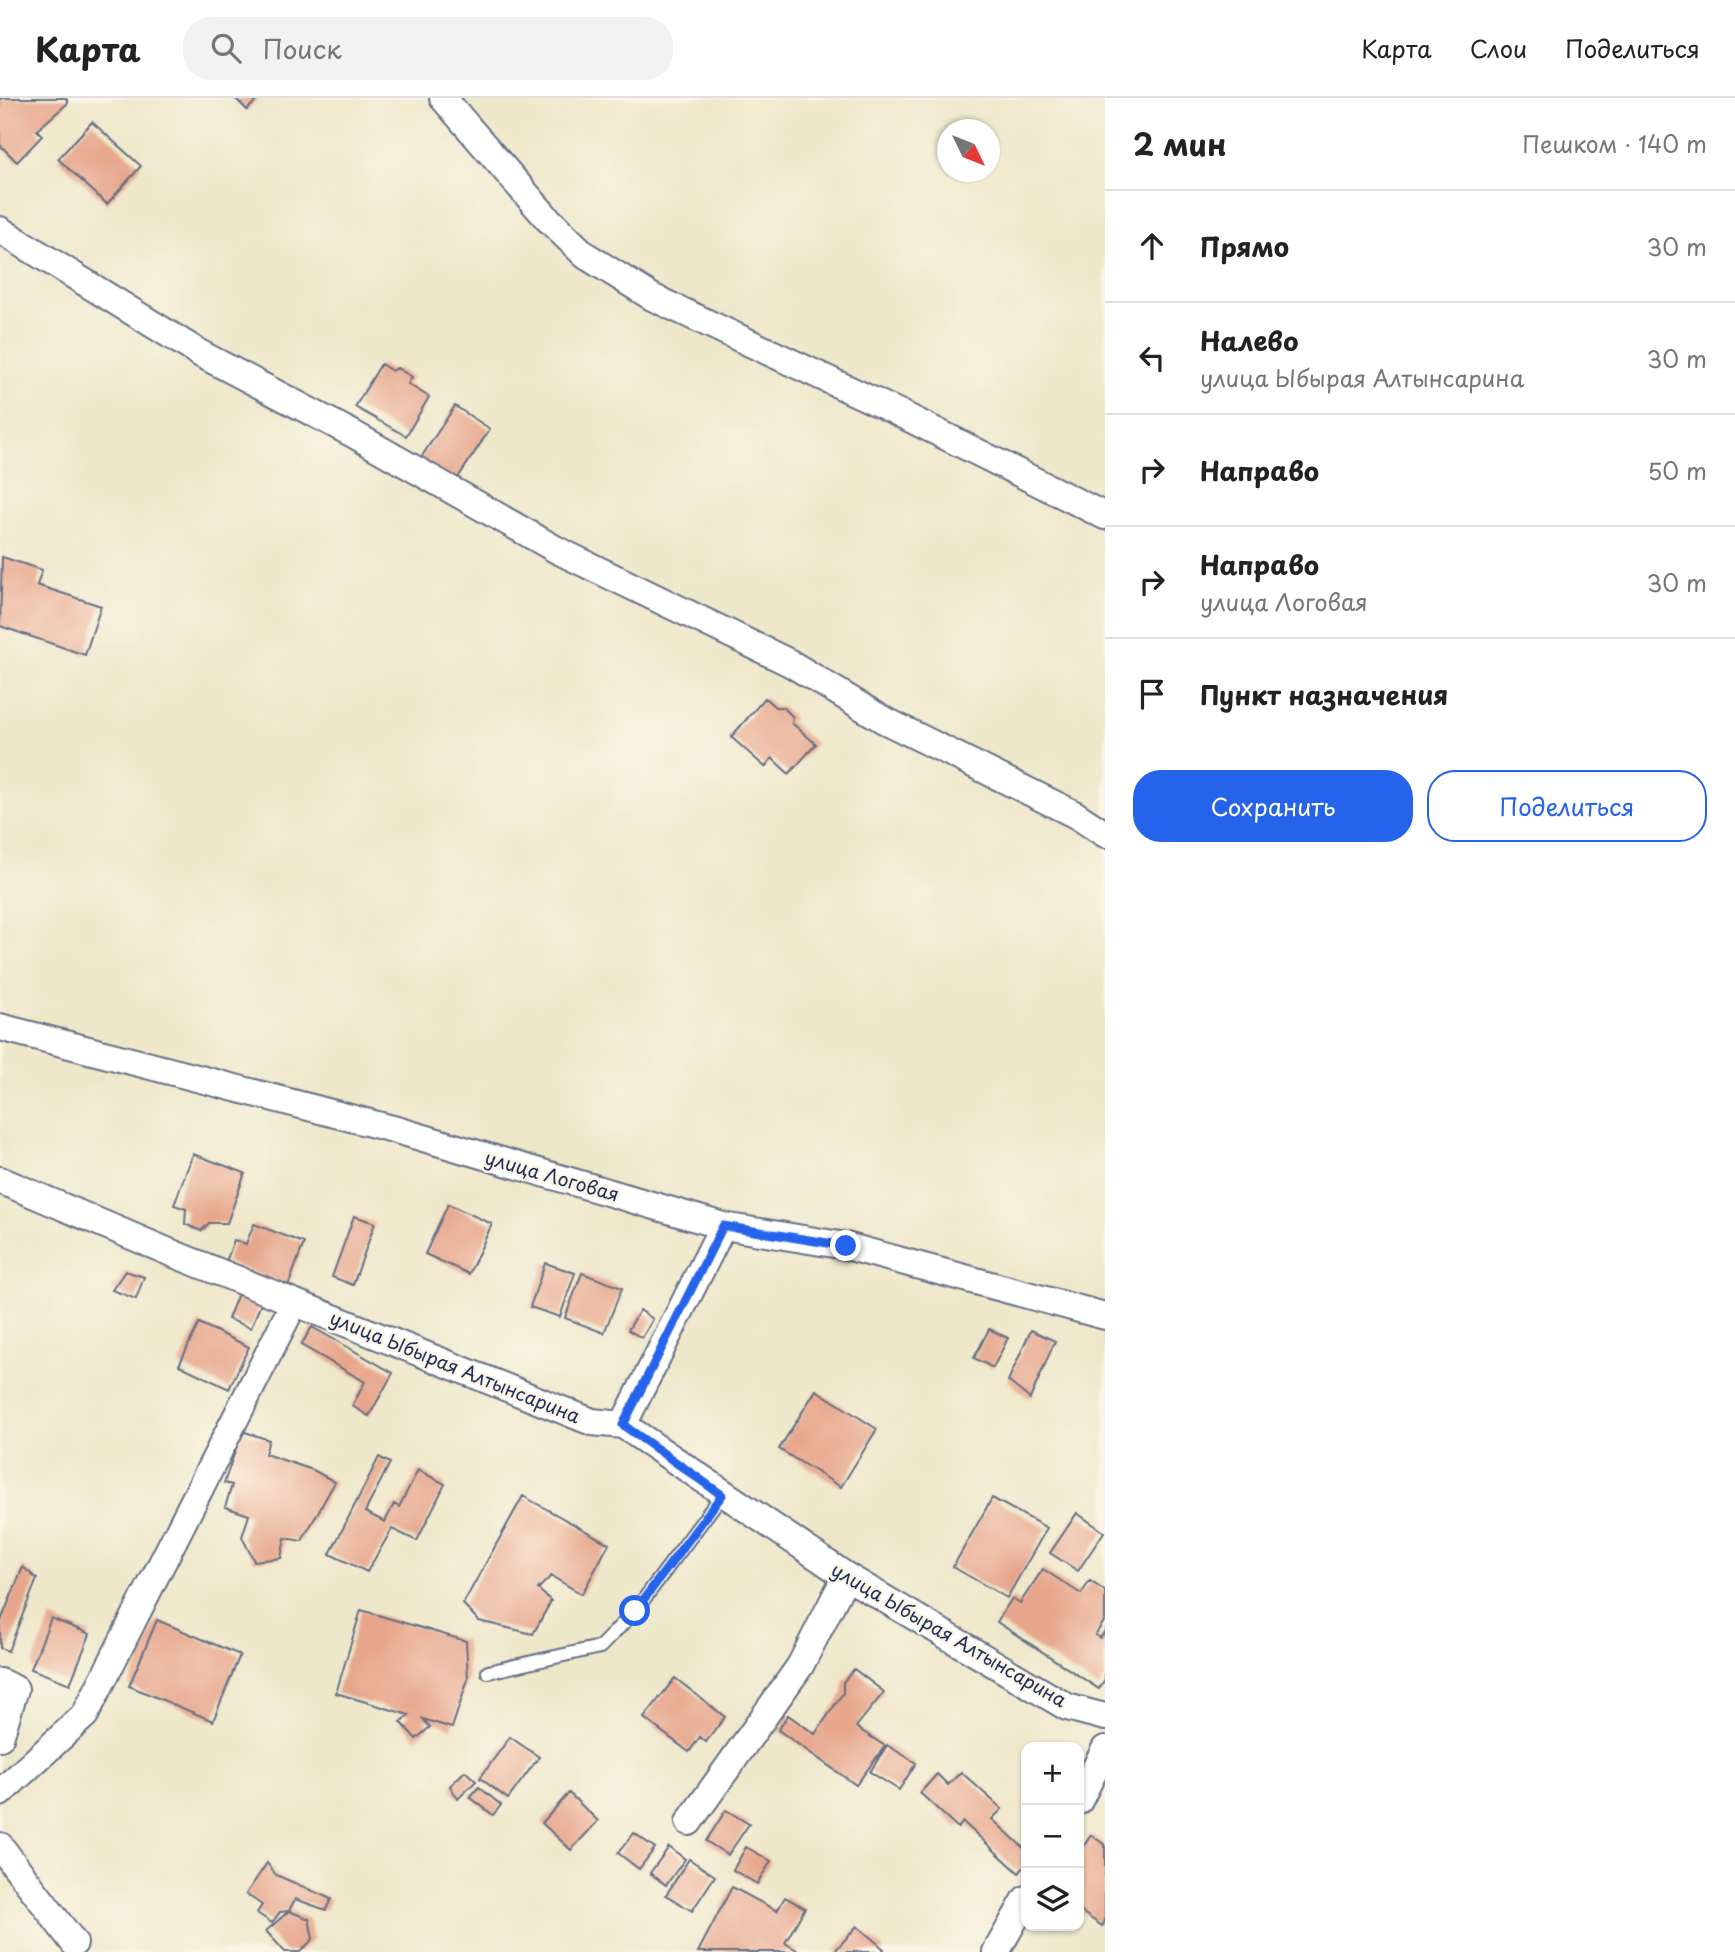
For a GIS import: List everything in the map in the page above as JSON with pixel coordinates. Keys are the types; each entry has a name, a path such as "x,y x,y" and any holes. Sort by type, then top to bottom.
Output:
{"street":[{"path":"443,98 547,218 585,255 652,297 897,412 1105,516"},
{"path":"0,230 201,354 353,433 557,550 790,663 882,719 1076,815 1105,834"},
{"name":"улица Логовая","path":"0,1027 393,1129 723,1226 846,1246 1105,1316"},
{"name":"улица Ыбырая Алтынсарина","path":"0,1180 294,1303 592,1422 623,1425 722,1495 846,1576 1067,1707 1105,1717"},
{"path":"623,1425 723,1226"},
{"path":"0,1793 85,1715 294,1303"},
{"path":"689,1822 800,1666 846,1576"},
{"path":"0,1682 15,1689 0,1737"},
{"path":"1084,1791 1105,1749"},
{"path":"0,1846 74,1942"},
{"path":"996,1952 1021,1908"}],"lane":[{"path":"488,1672 600,1647 635,1611 722,1495"}],"building":[{"path":"0,98 66,98 68,103 37,130 42,136 17,162 0,145"},
{"path":"235,98 259,98 247,110"},
{"path":"92,122 141,166 107,204 58,159"},
{"path":"381,364 392,371 397,368 412,377 408,384 429,397 406,436 355,407"},
{"path":"455,406 490,429 455,482 420,459"},
{"path":"2,557 42,570 37,585 101,606 85,655 0,626"},
{"path":"765,698 775,707 783,707 793,717 792,723 816,744 789,774 772,758 765,767 731,737"},
{"path":"193,1154 245,1173 227,1223 209,1223 201,1231 185,1224 186,1209 174,1205"},
{"path":"448,1204 492,1224 469,1274 425,1254"},
{"path":"354,1216 375,1223 353,1285 332,1277"},
{"path":"254,1224 304,1243 288,1286 226,1262 234,1240 246,1244"},
{"path":"545,1263 575,1273 560,1317 530,1307"},
{"path":"125,1271 144,1277 136,1299 112,1290"},
{"path":"582,1273 622,1288 604,1333 565,1318"},
{"path":"239,1291 262,1301 251,1328 228,1319"},
{"path":"640,1310 653,1319 642,1338 628,1330"},
{"path":"199,1323 249,1347 229,1389 179,1365"},
{"path":"312,1327 393,1373 369,1416 352,1406 365,1382 301,1345"},
{"path":"989,1329 1008,1338 993,1368 974,1358"},
{"path":"1031,1330 1055,1341 1030,1399 1008,1381"},
{"path":"816,1390 877,1429 841,1487 779,1449"},
{"path":"242,1431 269,1440 265,1454 313,1470 335,1482 302,1541 285,1538 281,1558 254,1561 242,1537 249,1515 225,1507 232,1485 224,1483"},
{"path":"379,1457 390,1463 365,1512 385,1522 394,1504 399,1507 418,1470 445,1484 417,1541 392,1529 367,1572 330,1554"},
{"path":"523,1496 609,1544 582,1594 551,1576 538,1589 551,1601 533,1634 479,1621 463,1604"},
{"path":"992,1498 1047,1528 1007,1598 953,1567"},
{"path":"1077,1513 1104,1532 1078,1571 1050,1553"},
{"path":"23,1567 37,1579 8,1651 0,1648 0,1623"},
{"path":"1043,1569 1081,1594 1090,1581 1105,1591 1105,1620 1095,1635 1100,1638 1105,1631 1105,1679 1099,1689 997,1622 1012,1598 1020,1603"},
{"path":"361,1610 466,1641 468,1679 452,1728 423,1719 430,1727 416,1739 401,1722 409,1715 336,1693"},
{"path":"51,1618 90,1634 70,1684 31,1669"},
{"path":"157,1620 240,1655 213,1721 129,1686"},
{"path":"854,1669 884,1692 856,1727 885,1746 856,1785 778,1730 788,1715 815,1734 843,1693 843,1682"},
{"path":"675,1678 725,1717 706,1742 700,1737 689,1752 644,1718"},
{"path":"510,1737 539,1757 508,1799 480,1778"},
{"path":"887,1745 916,1763 899,1790 870,1772"},
{"path":"465,1771 476,1781 458,1799 450,1786"},
{"path":"961,1772 1002,1809 992,1819 1021,1845 1019,1873 963,1822 958,1828 920,1793 937,1774 948,1785"},
{"path":"479,1787 501,1805 493,1815 470,1797"},
{"path":"569,1793 598,1821 571,1850 542,1823"},
{"path":"726,1810 749,1824 728,1855 706,1841"},
{"path":"634,1833 655,1848 639,1869 618,1853"},
{"path":"1091,1835 1105,1845 1105,1921 1102,1926 1084,1913 1084,1846"},
{"path":"669,1847 685,1859 666,1885 650,1873"},
{"path":"746,1847 771,1861 757,1884 733,1870"},
{"path":"689,1859 715,1876 692,1911 666,1895"},
{"path":"267,1863 276,1875 331,1899 326,1910 295,1899 289,1911 280,1912 272,1923 257,1913 262,1905 246,1894"},
{"path":"732,1887 777,1911 785,1897 805,1908 785,1943 800,1952 698,1952"},
{"path":"289,1911 309,1919 313,1939 300,1952 285,1952 266,1931"},
{"path":"857,1926 884,1949 881,1952 834,1952"}],"route":[{"path":"635,1611 722,1495 623,1425 723,1226 846,1246"}]}
